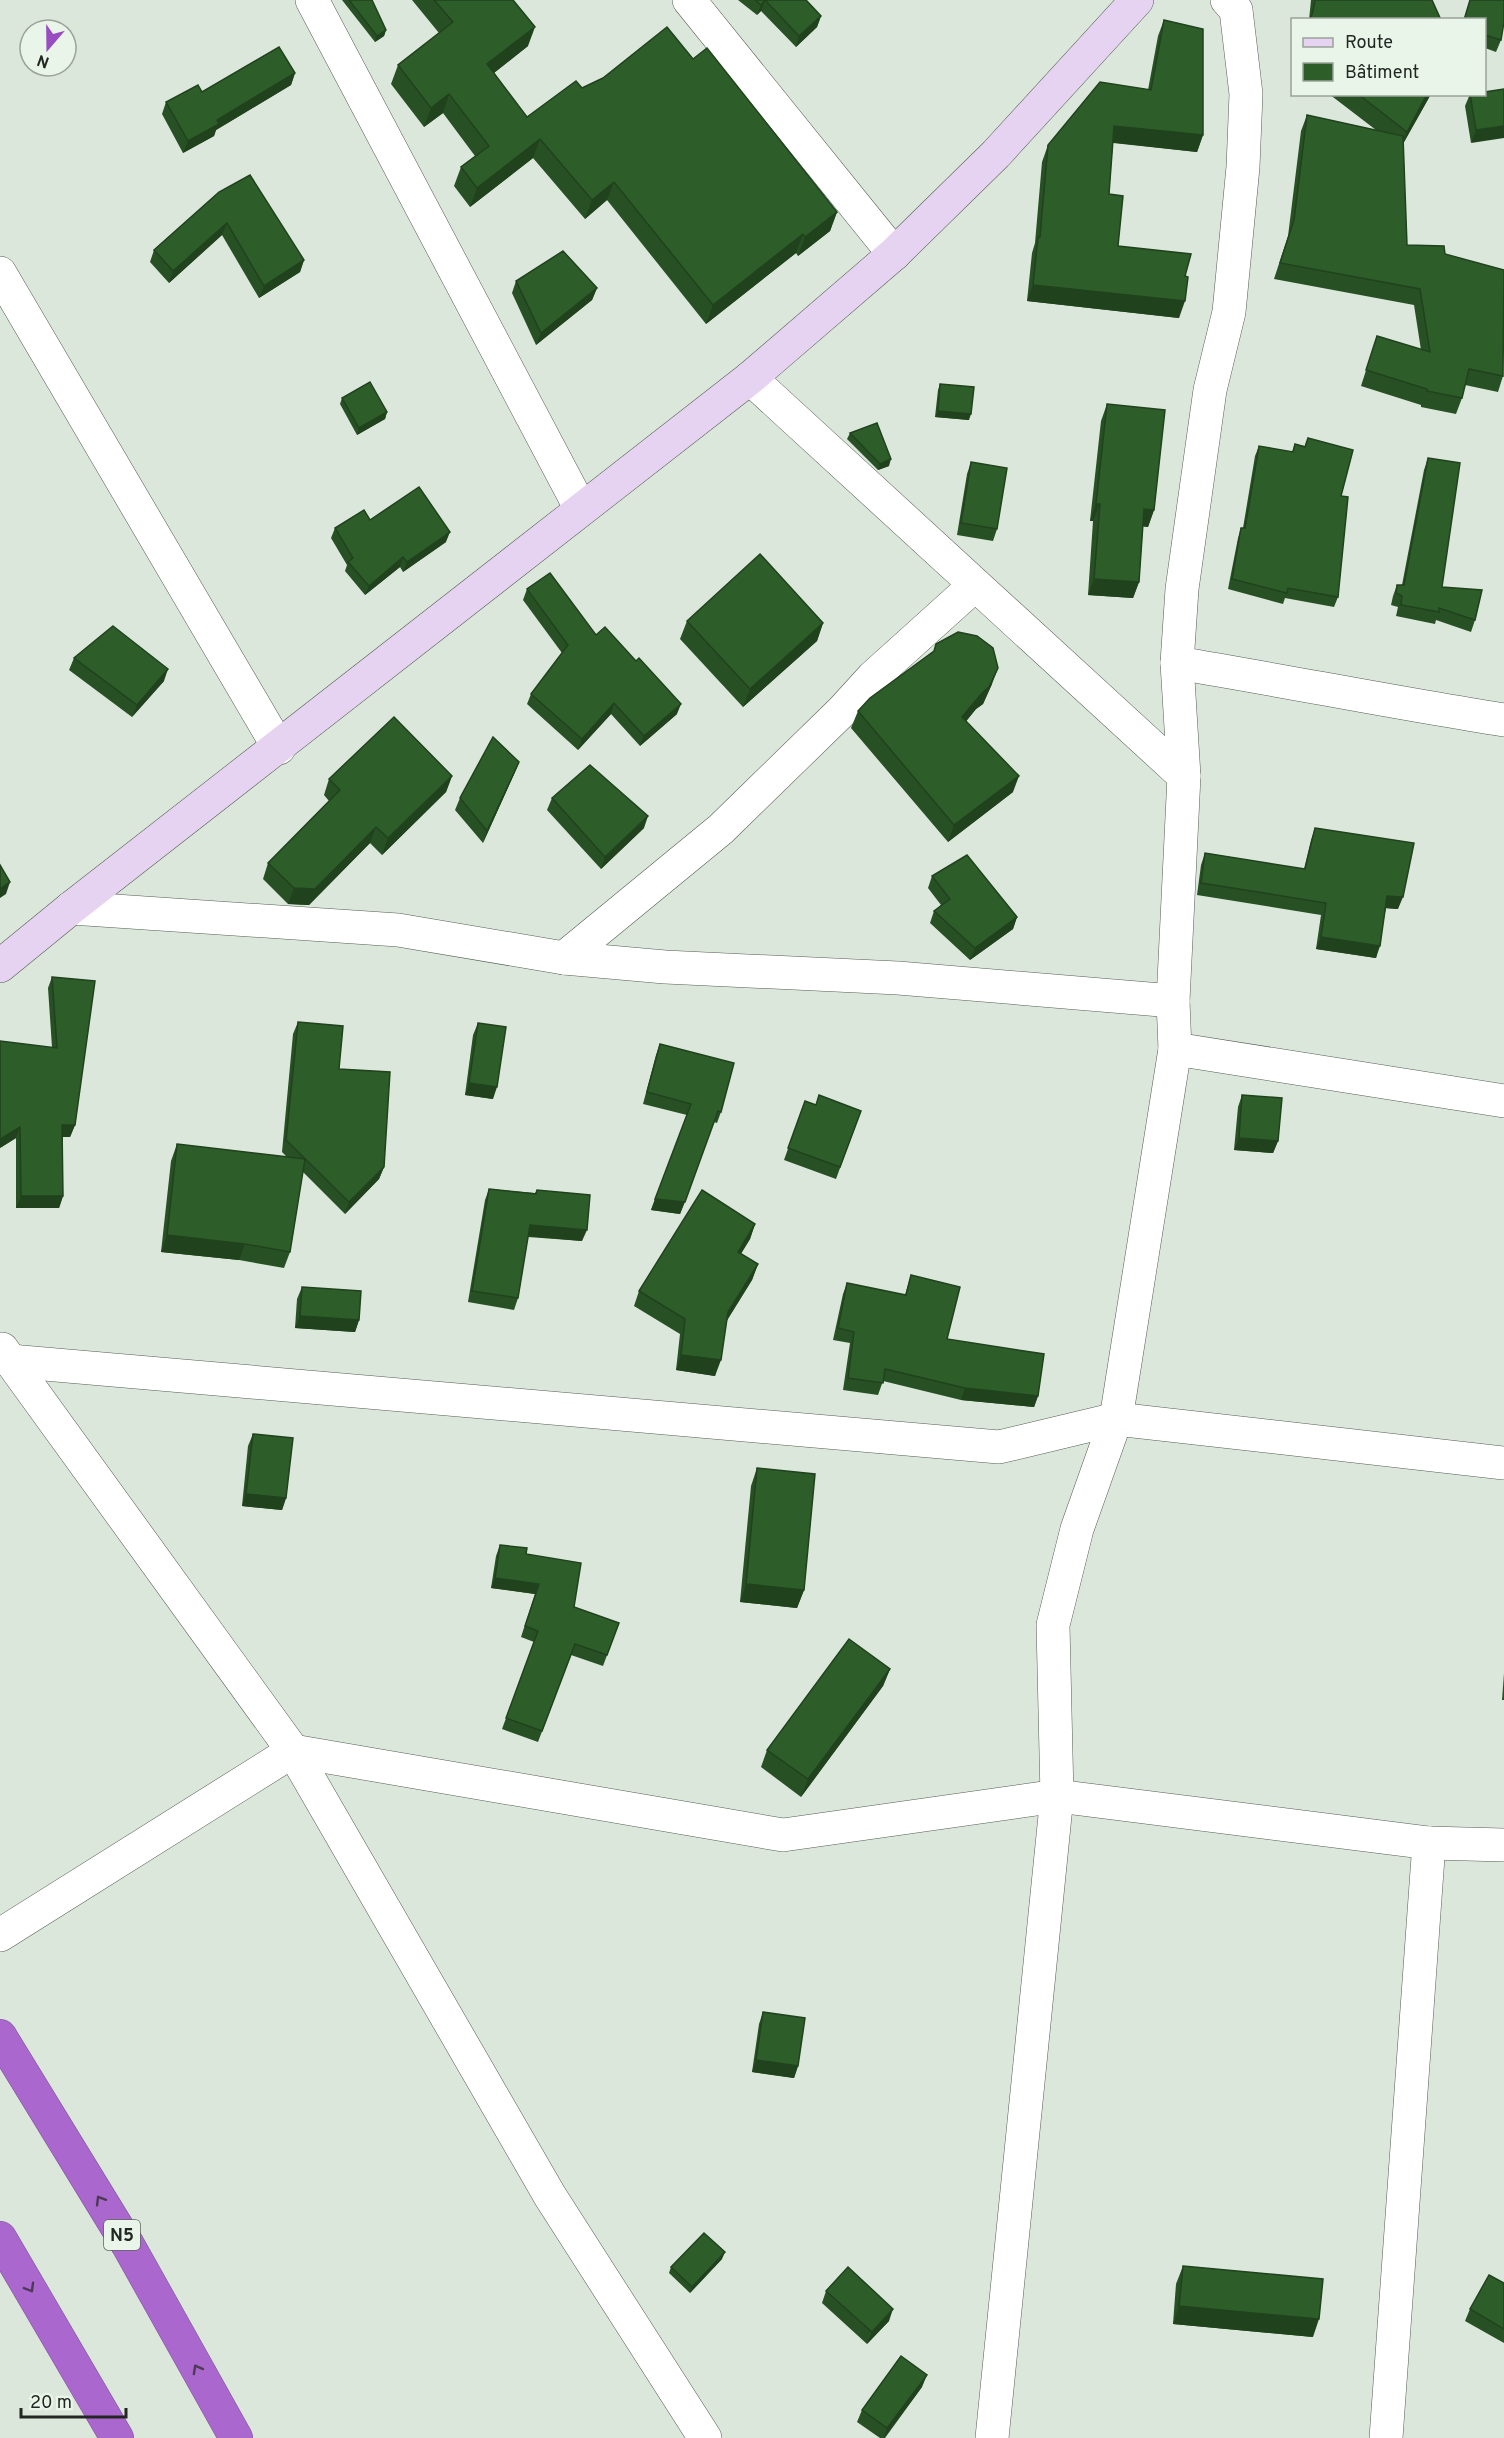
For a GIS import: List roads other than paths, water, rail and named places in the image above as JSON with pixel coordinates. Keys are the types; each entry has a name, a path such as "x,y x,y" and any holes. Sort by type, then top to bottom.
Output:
{"highway":[{"name":"N5","path":"0,2036 128,2245 236,2438"},
{"path":"0,2238 117,2438"}],"street":[{"path":"312,0 581,509"},
{"path":"689,0 894,254"},
{"path":"0,966 71,908 279,748 750,378 894,254 996,154 1137,0"},
{"path":"992,2438 1057,1796 1053,1625 1077,1529 1116,1419 1175,1049 1173,1001 1184,776 1177,663 1182,590 1210,390 1229,312 1243,167 1246,94 1236,10 1227,0"},
{"path":"0,273 279,748"},
{"path":"750,378 1184,776"},
{"path":"564,958 721,828 842,711 873,677 975,585"},
{"path":"1177,663 1504,720"},
{"path":"71,908 398,930 564,958 665,967 897,978 1173,1001"},
{"path":"1175,1049 1504,1101"},
{"path":"5,1354 999,1447 1116,1419 1504,1463"},
{"path":"5,1354 293,1751 549,2196 705,2438"},
{"path":"0,1935 293,1751 783,1835 1057,1796 1429,1843 1504,1845"},
{"path":"1386,2438 1429,1843"}]}
